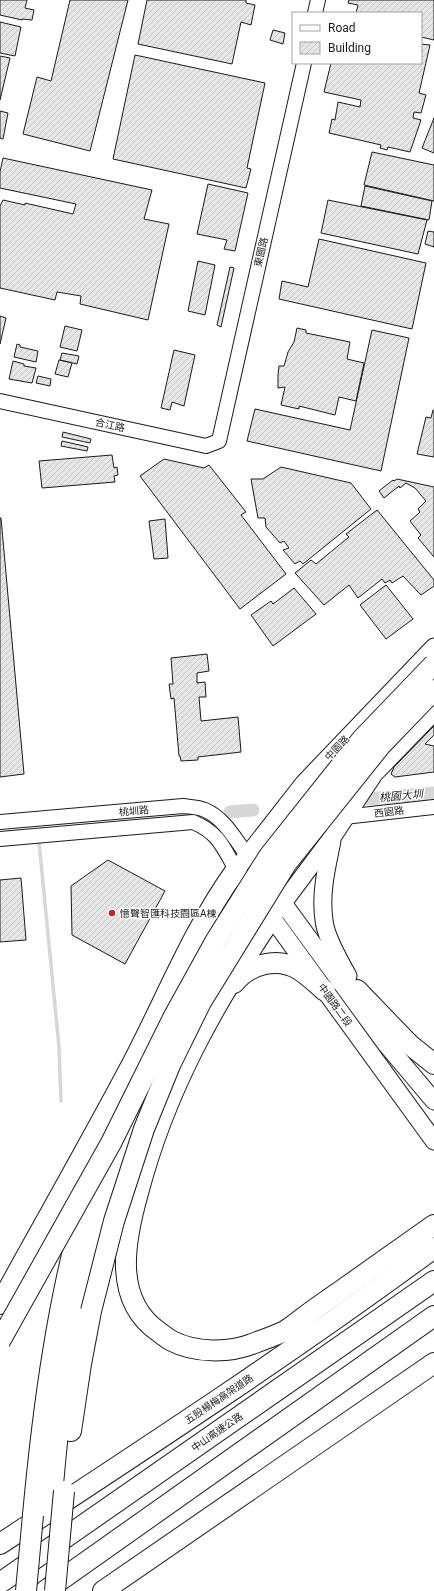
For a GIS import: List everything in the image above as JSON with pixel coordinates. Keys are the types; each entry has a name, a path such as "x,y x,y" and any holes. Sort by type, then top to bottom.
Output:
{"highway":[{"path":"0,1341 111,1143 174,1016 216,940 269,856 362,739 434,664"},
{"path":"55,1591 64,1491 80,1372 91,1311 114,1221 144,1129 170,1065 201,1002 286,864 381,745 434,690"},
{"path":"0,1304 131,1067 196,936 227,883 242,863"},
{"path":"26,1591 42,1511 65,1362 83,1269 102,1201 121,1152 165,1056 204,979 259,885"},
{"path":"277,909 214,1008 173,1089 154,1139 131,1219 126,1244 126,1270 131,1294 140,1312 154,1329 173,1341 193,1348 220,1350 250,1345 286,1330 434,1225"},
{"path":"214,1008 238,978 254,967 272,963 284,964 299,970 325,991"},
{"path":"356,990 409,1044 434,1064"},
{"path":"44,1591 42,1511 37,1472 65,1286 77,1231 104,1142 131,1067"},
{"path":"102,1201 173,1089"},
{"name":"五股楊梅高架道路","path":"0,1544 202,1410 369,1296 434,1248"},
{"name":"中山高速公路","path":"0,1583 434,1281"},
{"path":"44,1591 434,1316"},
{"path":"103,1591 434,1363"}],"main road":[{"name":"中園路","path":"242,863 304,783 434,647"},
{"path":"259,885 330,790 400,682"},
{"path":"277,909 333,836 344,817 374,774 434,712"},
{"path":"333,836 325,875 324,921 336,955 356,990 371,1023"},
{"name":"中園路二段","path":"242,863 277,909 434,1101"},
{"name":"中園路二段","path":"277,909 325,991 434,1141"}],"street":[{"path":"315,12 318,0"},
{"name":"東園路","path":"219,440 304,64"},
{"name":"合江路","path":"0,401 206,446 219,440"},
{"name":"桃圳路","path":"0,822 183,806 204,809 223,823 242,863"},
{"name":"西園路","path":"344,817 434,807"},
{"name":"桃圳路","path":"0,839 193,822 206,827 242,863"}],"building":[{"path":"0,0 27,0 25,8 34,10 32,20 22,20 0,15"},
{"path":"70,0 128,0 90,151 23,134 37,77 51,81"},
{"path":"147,0 246,0 246,3 255,5 251,25 241,22 232,64 138,44"},
{"path":"349,0 434,0 434,40 422,37 422,12 356,12 358,5 348,3"},
{"path":"0,22 21,27 15,56 0,53"},
{"path":"273,30 285,33 283,44 270,40"},
{"path":"422,44 430,45 419,93 426,95 421,113 414,112 413,118 421,120 410,152 388,147 387,150 380,148 381,145 329,133 332,119 335,120 338,102 360,107 361,100 324,92 331,64 422,64"},
{"path":"135,55 265,83 247,168 251,169 246,188 113,159"},
{"path":"0,56 10,58 0,100"},
{"path":"0,111 8,113 3,139 0,138"},
{"path":"434,118 434,153 422,148"},
{"path":"372,152 434,165 434,201 364,185"},
{"path":"3,158 152,190 144,219 169,224 148,320 80,304 81,296 57,292 55,300 0,288 0,206 3,200 25,205 25,203 73,214 76,204 0,188 0,172"},
{"path":"208,184 248,193 235,251 224,249 227,240 197,234"},
{"path":"365,186 432,201 429,220 361,206"},
{"path":"328,200 427,220 418,254 321,233"},
{"path":"428,231 434,232 434,247 425,244"},
{"path":"319,239 426,263 412,329 279,299 282,281 308,287"},
{"path":"198,261 215,265 205,315 188,311"},
{"path":"230,267 234,268 221,327 217,325"},
{"path":"0,316 6,318 0,344"},
{"path":"65,326 82,330 77,351 60,347"},
{"path":"297,328 306,330 306,333 350,342 347,359 364,363 356,401 339,397 335,415 299,406 299,409 281,405 285,387 278,388 279,366 284,366 288,352 294,342"},
{"path":"372,330 409,338 381,471 247,441 255,409 350,430"},
{"path":"17,344 20,345 20,347 38,351 36,362 14,357"},
{"path":"174,350 195,355 184,406 172,402 170,410 161,408"},
{"path":"62,353 79,356 77,364 60,360"},
{"path":"59,360 72,363 68,377 55,374"},
{"path":"13,361 24,364 24,366 36,368 32,383 9,379"},
{"path":"38,376 51,379 50,386 36,383"},
{"path":"433,410 434,457 417,454 426,417 431,418"},
{"path":"63,432 91,439 90,443 62,437"},
{"path":"62,441 88,447 87,451 61,446"},
{"path":"112,455 114,468 117,467 118,475 114,476 115,482 42,488 39,461"},
{"path":"164,459 204,468 209,465 246,512 241,515 286,574 240,609 140,476"},
{"path":"281,467 351,483 371,509 303,564 300,561 295,564 283,550 289,548 284,541 280,543 266,527 265,518 258,518 251,479 263,479"},
{"path":"397,479 434,487 434,557 418,538 421,535 410,521 420,512 418,509 426,501 415,488 406,483 400,488 399,486 384,498 379,491 393,480 394,481"},
{"path":"377,510 434,580 434,586 421,595 403,576 392,583 390,580 385,583 382,579 358,598 349,585 324,605 295,573 311,560 316,564 349,537 346,534"},
{"path":"0,518 24,774 0,777"},
{"path":"165,519 168,558 154,559 149,521"},
{"path":"386,585 413,619 386,639 360,605"},
{"path":"294,588 316,614 273,646 251,615 271,601 273,604"},
{"path":"207,654 209,671 197,673 197,683 205,682 206,697 199,697 201,721 238,717 241,752 198,757 198,760 181,761 179,756 174,698 171,699 169,684 173,684 171,658"},
{"path":"434,726 434,735 425,744 434,746 434,772 395,777 391,774 394,767"},
{"name":"憶聲智匯科技園區A棟","path":"108,860 165,891 125,964 72,935 71,886"},
{"path":"21,878 26,940 0,942 0,880"}],"waterway":[{"name":"桃園大圳","path":"369,799 434,793"},
{"name":"桃園大圳","path":"230,812 253,810"},
{"path":"39,842 59,1047 61,1101"}],"place":[{"name":"憶聲智匯科技園區A棟","path":"112,913"}]}
